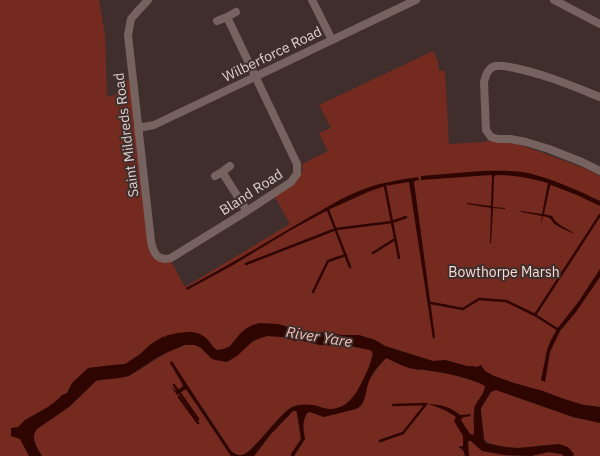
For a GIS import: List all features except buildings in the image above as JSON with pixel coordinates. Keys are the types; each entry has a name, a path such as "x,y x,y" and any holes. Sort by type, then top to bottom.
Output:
{"street":[{"path":"312,0 332,40"},
{"path":"554,0 600,24"},
{"name":"Saint Mildreds Road","path":"144,1 131,19 128,35 153,250 157,255 167,259"},
{"name":"Wilberforce Road","path":"138,128 154,125 413,1"},
{"path":"217,21 236,12"},
{"path":"227,17 256,77"},
{"path":"600,97 526,70 506,66 495,66 489,69 484,82 486,130 491,137 526,142 549,149 600,171"},
{"name":"Bland Road","path":"167,259 171,258 247,211 291,182 297,174 297,164 256,77"},
{"path":"230,166 219,174 247,211"}],"green space":[{"name":"Bowthorpe Marsh","path":"0,0 99,0 105,35 107,97 125,92 124,83 127,80 130,82 149,248 171,261 185,287 290,224 275,197 292,186 298,179 303,169 302,164 328,151 319,133 331,128 319,105 433,51 438,61 439,71 445,71 449,144 500,141 520,145 586,169 600,176 600,407 584,405 514,383 473,366 467,366 445,360 433,361 385,346 375,340 359,335 341,335 303,331 278,324 237,337 231,345 225,349 217,350 214,349 207,339 166,337 151,344 139,355 125,364 104,366 72,383 67,393 62,395 48,407 25,420 18,427 20,439 29,456 0,456"},
{"path":"267,336 283,337 295,341 299,340 320,345 350,346 370,350 373,353 368,370 360,388 348,402 340,407 330,409 319,406 292,407 283,414 251,449 242,455 237,455 231,451 205,411 170,363 183,385 176,391 173,388 178,396 178,394 186,389 231,456 42,456 36,446 34,435 37,429 69,407 96,381 129,376 168,352 185,345 195,345 201,348 212,359 247,346 258,339"},
{"path":"386,358 400,365 456,376 472,380 485,386 475,406 473,435 470,435 461,420 463,417 470,416 460,415 453,410 430,404 443,409 456,417 455,421 463,436 463,446 459,447 464,450 465,456 294,456 305,439 303,425 307,413 310,412 324,417 364,400 369,380"},
{"path":"496,390 573,417 600,423 600,456 573,456 574,454 547,445 513,448 487,442 484,439 481,408 491,392"},
{"path":"293,411 296,411 297,413 301,439 291,456 254,456 271,434"},
{"path":"469,440 482,451 516,456 469,456"},
{"path":"549,452 564,456 531,456"}],"water":[{"path":"482,171 517,171 537,175 592,197 600,201 600,206 551,185 544,214 552,216 559,224 575,234 554,224 550,219 543,216 541,225 542,216 521,211 542,214 548,183 522,177 496,175 494,177 493,207 505,209 493,208 490,243 491,208 467,203 491,206 491,175 421,180 421,176"},
{"path":"418,177 419,180 414,182 435,337 433,339 409,182 385,186 328,210 291,230 233,265 187,290 186,288 347,196 366,188"},
{"path":"600,269 600,277 576,312 560,331 550,352 545,382 541,380 550,342 557,329 579,301"},
{"name":"River Yare","path":"260,323 278,324 303,331 341,335 359,335 375,340 385,346 433,361 445,360 476,367 481,365 485,371 494,376 584,405 600,407 600,423 573,417 496,390 491,392 481,408 484,439 486,443 518,448 559,444 568,447 574,454 573,456 564,456 549,452 531,456 505,455 482,451 471,441 469,441 469,456 465,456 463,450 458,447 463,446 463,436 454,421 456,417 449,412 426,404 444,406 460,415 471,414 470,416 463,417 461,420 470,434 473,435 475,406 485,386 472,380 456,376 400,365 386,358 370,378 364,401 360,407 324,417 310,412 307,413 303,425 305,439 294,456 291,456 291,454 301,439 296,411 293,411 271,434 254,456 231,456 186,389 178,394 179,397 171,387 176,391 183,385 170,362 172,361 231,451 242,455 252,448 280,417 292,407 308,404 330,409 345,405 359,387 369,367 372,357 372,351 370,350 350,346 320,345 299,340 295,341 283,337 267,336 253,341 237,356 227,362 212,359 201,348 195,345 185,345 158,357 129,376 96,381 69,407 37,429 34,439 42,456 29,456 20,439 11,436 11,428 18,427 25,420 48,407 62,395 67,393 72,383 88,368 125,364 164,336 165,338 165,336 186,332 202,335 217,350 224,349 230,346 246,328"}],"waterway":[{"path":"385,186 399,258"},
{"path":"328,210 350,267"},
{"path":"535,315 600,215"},
{"path":"246,264 336,229 392,222 406,217"},
{"path":"373,253 395,239"},
{"path":"313,292 328,261 346,255"},
{"path":"431,303 463,309 479,299 506,301 535,315 557,329"},
{"path":"174,385 198,419"},
{"path":"179,397 198,423"},
{"path":"393,405 426,404"},
{"path":"380,441 403,433 426,404"}]}
